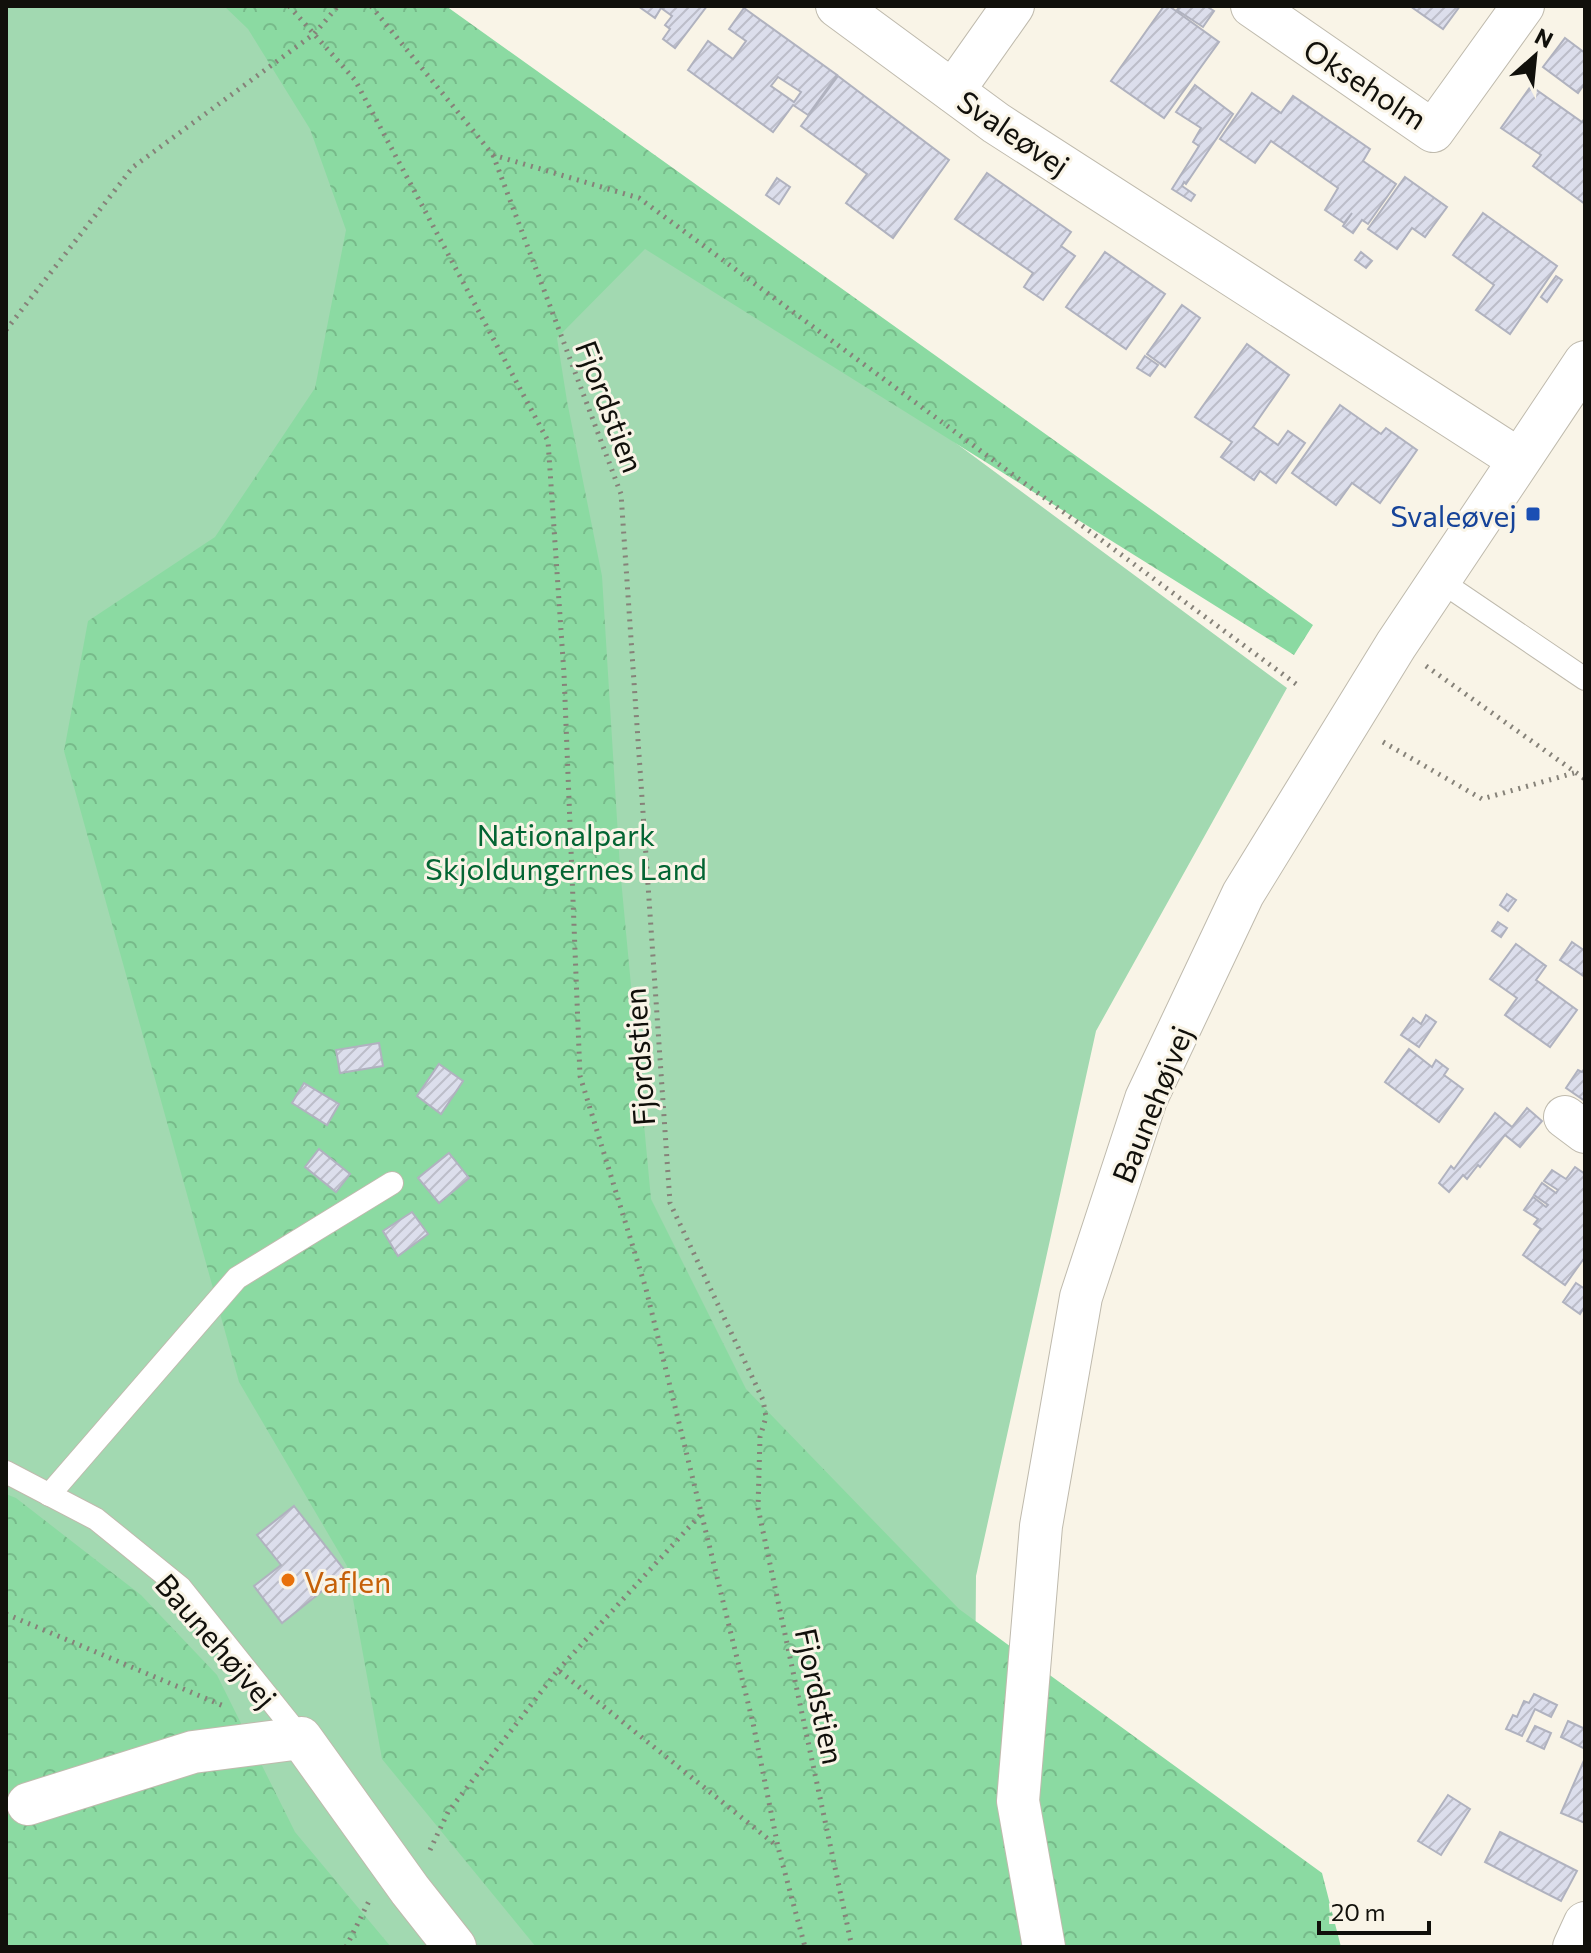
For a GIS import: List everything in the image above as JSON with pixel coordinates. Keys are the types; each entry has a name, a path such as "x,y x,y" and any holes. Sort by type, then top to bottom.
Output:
{"street":[{"name":"Svaleøvej","path":"837,6 996,123 1518,459"},
{"path":"953,91 1013,6"},
{"name":"Okseholm","path":"1252,6 1433,131 1523,6"},
{"name":"Baunehøjvej","path":"1044,1947 1018,1801 1041,1526 1081,1297 1146,1099 1243,894 1396,645 1585,362"},
{"name":"Baunehøjvej","path":"28,1804 193,1752 301,1738 410,1890 455,1947"},
{"path":"1574,1947 1585,1923"}],"lane":[{"path":"1439,580 1585,679"},
{"path":"49,1495 237,1278 392,1183"},
{"name":"Baunehøjvej","path":"6,1472 96,1519 180,1587 301,1738"}],"path":[{"path":"289,6 355,80 548,441 564,674 580,1076 646,1289 753,1723 778,1847 805,1947"},
{"path":"6,330 133,167 314,34 338,6"},
{"name":"Fjordstien","path":"371,6 493,155 621,494 670,1203 763,1400 766,1417 760,1437 758,1508 852,1947"},
{"path":"493,155 639,198 1300,687"},
{"path":"1396,645 1585,779"},
{"path":"1378,740 1482,799 1575,773"},
{"path":"410,1890 448,1812 558,1670 702,1513"},
{"path":"6,1614 231,1709"},
{"path":"558,1670 778,1847"}],"green space":[{"name":"Nationalpark Skjoldungernes Land","path":"6,6 365,6 1287,688 1096,1031 976,1576 973,1947 6,1947"},
{"path":"224,6 446,6 1313,625 1294,655 645,249 557,338 602,576 620,868 651,1199 746,1389 959,1609 1322,1873 1341,1947 536,1947 382,1759 347,1566 239,1382 64,751 88,621 215,537 315,388 346,230 310,129 248,29"},
{"path":"6,1494 16,1498 141,1595 217,1675 295,1832 391,1947 6,1947"}],"building":[{"path":"638,6 707,6 675,48 663,39 670,29 665,25 672,16 661,8 655,18"},
{"path":"1164,6 1169,6 1219,42 1164,118 1111,81"},
{"path":"1180,6 1206,6 1214,11 1203,27 1177,10"},
{"path":"1410,6 1460,6 1443,29"},
{"path":"744,8 837,75 808,115 793,105 773,132 688,70 708,41 733,59 746,41 729,29","holes":["778,77 801,92 794,102 771,86"]},
{"path":"1565,38 1585,53 1585,83 1578,93 1543,67"},
{"path":"838,76 949,160 893,238 846,203 867,174 801,126"},
{"path":"1195,85 1233,114 1182,186 1195,195 1191,201 1172,189 1199,146 1193,142 1201,128 1176,112"},
{"path":"1531,86 1582,122 1585,118 1585,204 1533,166 1541,155 1501,128"},
{"path":"1252,93 1281,113 1293,96 1370,149 1363,161 1396,184 1368,224 1362,220 1353,233 1343,226 1352,213 1344,223 1325,210 1338,188 1271,141 1255,163 1220,139"},
{"path":"987,173 1071,232 1061,246 1075,256 1043,300 1024,287 1033,273 955,219"},
{"path":"1405,177 1447,207 1425,237 1412,228 1397,249 1368,229"},
{"path":"777,178 790,187 779,204 766,195"},
{"path":"1483,213 1557,266 1510,334 1476,310 1494,285 1453,255"},
{"path":"1105,252 1165,294 1126,349 1066,307"},
{"path":"1361,252 1372,261 1366,268 1355,260"},
{"path":"1556,276 1562,280 1547,302 1541,297"},
{"path":"1182,305 1200,318 1165,367 1147,354"},
{"path":"1247,344 1289,375 1253,427 1278,445 1288,431 1305,443 1276,483 1260,471 1254,480 1221,457 1232,442 1195,417"},
{"path":"1145,356 1158,365 1150,376 1137,368"},
{"path":"1340,405 1381,434 1386,428 1417,450 1380,503 1352,483 1336,505 1292,473"},
{"path":"1507,894 1516,900 1508,911 1500,905"},
{"path":"1498,922 1507,928 1501,937 1492,931"},
{"path":"1572,942 1585,951 1585,977 1560,960"},
{"path":"1516,944 1546,966 1536,980 1577,1010 1550,1047 1505,1015 1517,998 1490,979"},
{"path":"1426,1015 1436,1022 1419,1047 1401,1035 1413,1018 1421,1024"},
{"path":"379,1043 383,1066 340,1073 336,1050"},
{"path":"1409,1049 1432,1067 1436,1060 1448,1069 1444,1075 1463,1089 1439,1122 1385,1082"},
{"path":"439,1064 463,1081 441,1114 417,1096"},
{"path":"1585,1068 1585,1101 1566,1088 1578,1070 1582,1072"},
{"path":"304,1083 339,1104 327,1125 292,1103"},
{"path":"1527,1108 1542,1121 1520,1147 1505,1135 1467,1179 1463,1175 1449,1192 1439,1183 1451,1166 1454,1169 1495,1113 1512,1127"},
{"path":"319,1149 350,1174 336,1192 305,1167"},
{"path":"449,1153 469,1178 439,1203 418,1178"},
{"path":"1575,1167 1585,1174 1585,1257 1565,1285 1523,1255 1541,1229 1534,1224 1538,1219 1524,1210 1533,1197 1546,1207 1548,1205 1534,1195 1542,1183 1556,1193 1558,1190 1544,1181 1552,1170 1566,1179"},
{"path":"412,1212 428,1234 398,1256 383,1231"},
{"path":"1576,1283 1585,1289 1585,1306 1580,1314 1563,1302"},
{"path":"294,1506 346,1572 282,1623 254,1586 281,1565 257,1535"},
{"path":"1534,1694 1557,1705 1551,1717 1535,1709 1522,1736 1506,1729 1513,1715 1517,1717 1524,1701 1529,1703"},
{"path":"1568,1721 1585,1729 1585,1749 1561,1737"},
{"path":"1535,1726 1551,1733 1544,1749 1527,1741"},
{"path":"1585,1758 1585,1823 1561,1813"},
{"path":"1448,1795 1470,1809 1441,1855 1418,1841"},
{"path":"1500,1832 1577,1871 1561,1901 1485,1862"}],"place":[{"name":"Svaleøvej","path":"1533,514"},
{"name":"Vaflen","path":"288,1580"}]}
